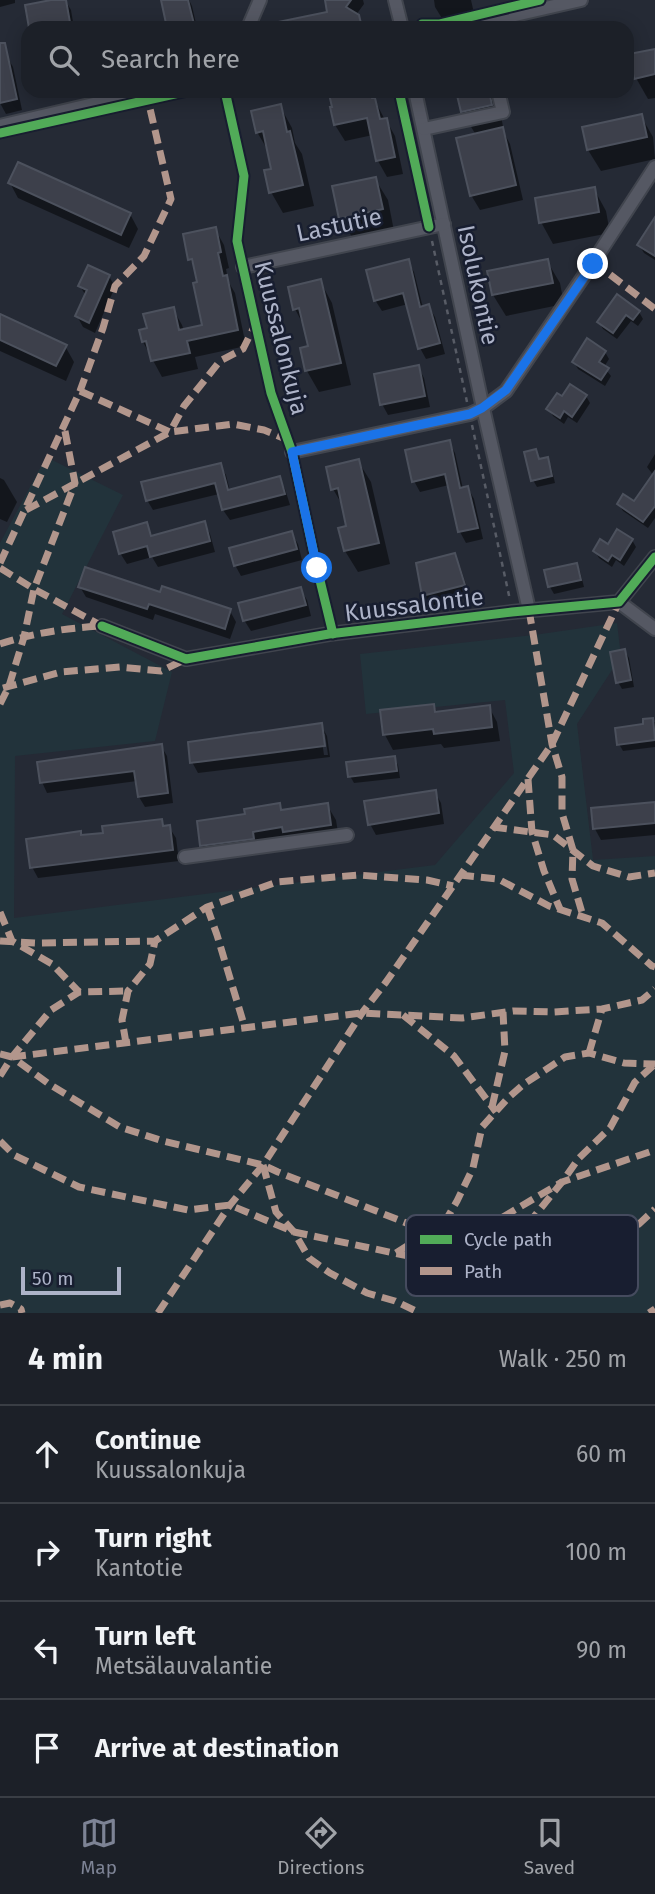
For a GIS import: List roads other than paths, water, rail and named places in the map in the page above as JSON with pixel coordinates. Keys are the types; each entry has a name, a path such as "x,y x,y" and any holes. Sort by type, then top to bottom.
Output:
{"street":[{"path":"251,21 260,0"},
{"path":"396,0 400,21"},
{"path":"499,21 581,0"},
{"path":"0,125 118,98"},
{"name":"Isolukontie","path":"417,98 482,408 529,610"},
{"path":"424,129 503,111 500,98"},
{"path":"292,452 470,414 506,390 593,264 655,167"},
{"name":"Lastutie","path":"243,267 444,224"},
{"path":"655,557 619,602 655,629"},
{"name":"Kuussalontie","path":"102,626 186,659 329,634 619,602"},
{"path":"185,857 347,835"}]}
